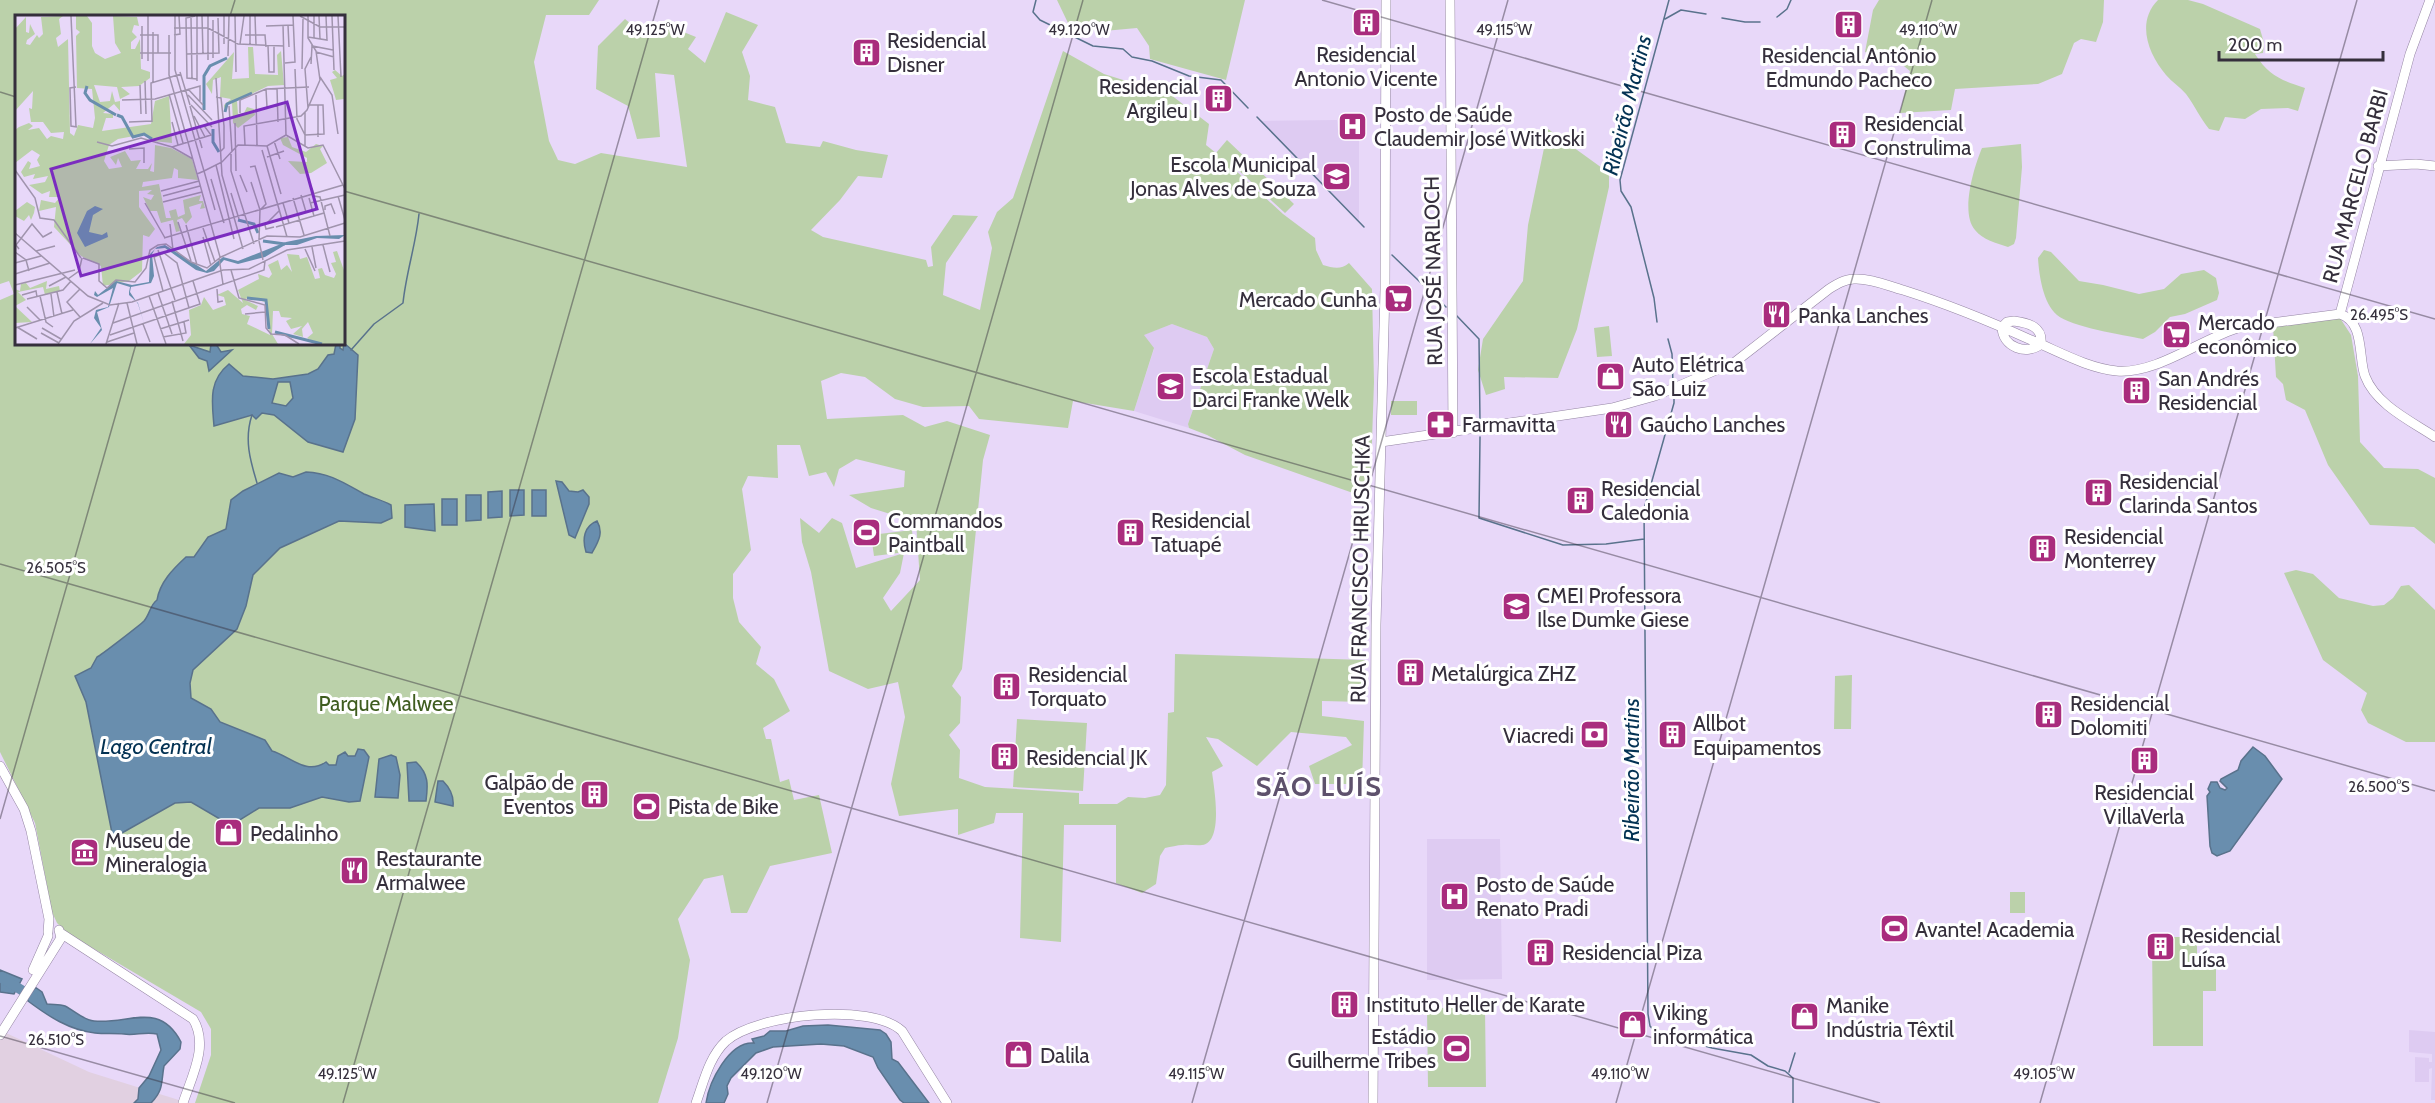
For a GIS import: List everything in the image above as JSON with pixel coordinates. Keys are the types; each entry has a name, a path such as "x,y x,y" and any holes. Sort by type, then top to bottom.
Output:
{"street":[{"name":"RUA FRANCISCO HRUSCHKA","path":"1373,1103 1376,625 1385,290 1386,0"},
{"name":"RUA JOSÉ NARLOCH","path":"1450,0 1453,433"},
{"name":"RUA MARCELO BARBI","path":"2340,314 2410,54 2430,0"},
{"path":"2378,166 2415,164 2435,166"},
{"path":"1381,442 1612,408 1672,389 1736,362 1829,289 1841,282 1854,279 1880,283 1927,298 2099,367 2120,371 2132,370 2166,360 2225,331 2340,314 2347,317 2356,331 2364,374 2370,388 2379,399 2435,437"},
{"path":"0,766 24,809 32,831 49,919 48,934 35,972"},
{"path":"49,919 60,936 193,1019 199,1031 201,1046 183,1103"},
{"path":"48,934 52,941 60,936"},
{"path":"0,1035 35,972 60,936"},
{"path":"0,1026 18,1001"},
{"path":"696,1103 710,1063 724,1043 735,1034 774,1020 817,1015 877,1018 896,1025 947,1103"}],"shaded area":[{"name":"Escola Municipal Jonas Alves de Souza","path":"1337,120 1338,130 1359,131 1359,221 1260,121"},
{"name":"Escola Estadual Darci Franke Welk","path":"1172,324 1207,337 1214,349 1188,424 1189,428 1134,411 1154,349 1143,335"},
{"path":"1427,839 1500,839 1502,979 1427,980"},
{"path":"2409,1030 2435,1032 2435,1100 2431,1100 2432,1068 2429,1069 2429,1082 2415,1082 2415,1057 2429,1058 2429,1062 2432,1062 2432,1054 2409,1052"},
{"path":"4,1032 89,1072 182,1101 181,1103 0,1103 0,1037"}],"green space":[{"name":"Parque Malwee","path":"0,0 599,0 589,15 546,15 534,62 549,141 558,160 575,164 601,153 687,167 674,75 655,73 660,137 637,139 628,106 596,89 598,46 625,19 643,34 661,23 696,37 688,49 705,63 726,12 758,25 742,52 750,76 748,100 775,107 786,143 820,147 823,141 856,150 888,155 882,178 858,176 840,200 811,230 823,237 926,260 928,267 933,266 931,247 953,215 978,216 946,263 943,295 980,310 992,248 988,232 997,212 1013,198 1063,51 1104,74 1171,95 1209,124 1206,145 1216,153 1227,140 1294,204 1285,213 1236,168 1234,169 1283,214 1315,238 1316,250 1323,265 1337,268 1349,263 1372,289 1374,382 1370,499 1245,455 1189,428 1188,424 1214,349 1207,337 1172,324 1144,335 1154,348 1134,411 1073,401 1068,428 979,419 969,406 923,407 895,399 865,377 841,373 821,381 827,419 903,415 925,427 947,421 990,435 983,460 962,669 952,686 961,697 960,723 949,735 960,750 959,778 985,787 1079,793 1079,804 1117,804 1128,797 1145,798 1160,795 1166,785 1168,713 1174,712 1175,654 1365,660 1364,702 1322,701 1322,716 1364,721 1362,784 1315,784 1309,766 1352,745 1346,737 1291,732 1257,766 1218,739 1206,737 1223,766 1212,772 1216,813 1213,835 1209,842 1202,845 1165,848 1160,856 1156,884 1142,893 1116,883 1116,825 1064,825 1061,942 1020,938 1023,813 996,813 994,823 958,835 958,809 899,816 891,784 905,717 898,682 868,689 829,671 811,572 802,542 800,518 819,533 832,518 842,523 856,568 904,553 900,573 883,598 891,611 920,580 916,522 871,508 849,495 904,487 905,471 856,459 839,469 834,487 826,472 809,476 800,445 777,445 778,478 748,476 742,489 751,550 733,574 733,598 739,622 761,647 756,664 774,679 790,711 763,728 766,739 771,739 780,782 789,779 794,800 819,795 832,853 770,866 747,913 731,913 723,875 704,879 678,919 690,960 678,1038 658,1103 195,1103 211,1055 211,1029 201,1012 67,933 57,923 52,912 35,823 0,752 0,300 14,294 9,281 0,284"},
{"path":"1057,0 1245,0 1226,80 1150,59 1149,46 1137,28 1104,31 1068,23"},
{"path":"1879,0 2104,0 2103,22 2096,42 2081,39 2074,43 2062,74 2038,84 1955,89 1951,110 1900,113 1910,71 1899,62 1865,52 1873,10"},
{"path":"2158,0 2188,0 2203,4 2260,29 2264,43 2263,53 2255,54 2260,61 2276,76 2305,88 2298,111 2288,108 2261,109 2245,119 2225,117 2219,131 2209,129 2186,94 2168,78 2150,48 2146,28 2147,18"},
{"path":"1548,129 1609,173 1609,187 1577,329 1558,378 1504,377 1505,389 1486,395 1478,370 1483,339 1523,281 1528,225"},
{"path":"2021,144 2022,167 2016,238 2014,244 2008,247 1986,239 1975,230 1969,213 1970,190 1982,148"},
{"path":"2044,250 2051,252 2079,281 2139,294 2164,289 2181,274 2204,270 2216,278 2219,293 2217,300 2185,314 2170,317 2155,332 2143,339 2098,330 2064,319 2052,310 2045,296 2039,272 2038,258"},
{"path":"2340,318 2351,335 2358,376 2360,442 2384,468 2418,469 2435,478 2435,544 2414,527 2370,525 2328,465 2305,410 2286,400 2283,384 2276,377 2273,327"},
{"path":"1609,326 1612,356 1597,357 1594,328"},
{"path":"1391,401 1417,401 1417,415 1391,415"},
{"path":"912,530 914,551 874,556 871,535"},
{"path":"2296,570 2313,574 2339,598 2373,606 2384,605 2393,598 2401,586 2409,585 2435,610 2435,742 2406,742 2368,723 2361,710 2367,693 2323,660 2284,573"},
{"path":"1852,675 1851,729 1834,729 1835,676"},
{"path":"1017,719 1087,723 1083,791 1013,787"},
{"path":"2010,892 2025,892 2025,913 2010,913"},
{"path":"2152,937 2197,937 2197,958 2216,958 2216,991 2203,991 2203,1046 2153,1046"},
{"name":"Estádio Guilherme Tribes","path":"1427,1008 1485,1008 1486,1087 1428,1087"}],"water":[{"path":"345,344 358,355 355,419 343,452 308,442 274,415 262,413 256,419 252,415 214,426 212,400 214,385 229,364 243,376 273,379 308,374 318,369 328,355 334,354 336,345 340,345 343,350","holes":["278,382 290,382 293,398 286,406 272,403"]},
{"path":"189,345 210,352 211,345 217,345 221,352 232,350 209,371 207,361 199,358"},
{"name":"Lago Central","path":"306,472 330,476 391,505 392,518 381,523 339,521 280,548 253,575 246,606 237,629 193,670 190,683 191,698 211,709 220,722 265,740 272,751 298,764 312,767 326,762 329,765 336,765 338,756 345,752 348,756 355,756 358,749 364,750 369,757 360,801 349,802 322,797 290,808 259,808 233,824 228,832 222,830 220,819 191,802 175,803 113,838 86,702 75,676 91,668 97,657 144,621 172,571 186,557 194,557 208,537 226,529 231,500 243,491 279,473 293,477"},
{"path":"556,481 562,482 569,491 583,490 589,497 589,504 575,538 569,535"},
{"path":"510,490 524,490 524,515 510,516"},
{"path":"532,490 546,490 546,516 532,516"},
{"path":"502,491 502,517 488,518 488,492"},
{"path":"466,495 481,495 481,520 466,521"},
{"path":"442,499 457,499 457,525 442,525"},
{"path":"434,504 435,531 405,527 405,505"},
{"path":"597,521 600,530 598,541 592,553 586,552 585,534 589,526"},
{"path":"2253,747 2265,756 2282,779 2230,851 2217,856 2212,853 2210,846 2207,796 2210,792 2208,789 2211,782 2217,782 2220,788 2225,790 2227,788 2220,781 2221,779 2238,770 2241,761"},
{"path":"391,755 396,757 400,775 398,798 375,797 379,759"},
{"path":"416,762 427,780 426,801 409,801 407,763"},
{"path":"438,781 443,781 450,790 453,806 435,802"},
{"path":"0,970 22,979 14,994 0,992"},
{"path":"35,987 42,992 47,1004 65,1006 90,1020 153,1018 172,1029 181,1042 180,1049 164,1066 160,1090 151,1103 134,1103 138,1099 139,1088 149,1076 161,1050 157,1034 95,1033 68,1026 28,1001"},
{"path":"828,1025 880,1030 886,1034 891,1042 892,1059 898,1062 929,1103 904,1103 900,1100 873,1057 844,1046 821,1044 773,1047 756,1053 731,1078 724,1103 706,1103 716,1074 736,1049 745,1044 754,1043 752,1039 764,1036 770,1031"}],"waterway":[{"path":"1036,0 1033,12 1040,20 1093,46 1123,49 1132,57 1152,61 1189,76 1221,80 1248,108"},
{"name":"Ribeirão Martins","path":"1657,322 1654,298 1631,207 1621,191 1620,180 1669,0"},
{"path":"1777,17 1787,9 1791,0"},
{"path":"1665,19 1681,10 1706,14"},
{"path":"1722,18 1760,22"},
{"path":"1257,117 1364,227"},
{"path":"351,350 374,324 403,303 419,214"},
{"path":"1392,255 1446,307"},
{"path":"1456,315 1479,339 1480,423"},
{"name":"Ribeirão Martins","path":"1668,339 1672,354 1673,385"},
{"name":"Ribeirão Martins","path":"1674,393 1674,403 1644,509 1648,1014 1650,1026 1655,1032 1712,1048 1751,1055 1768,1066 1785,1071 1793,1078 1793,1103"},
{"path":"252,415 248,441 257,483"},
{"path":"1480,437 1479,518 1563,545 1606,544 1644,539"},
{"path":"0,977 33,997"},
{"path":"1789,1072 1795,1053"}],"place":[{"name":"Residencial Antonio Vicente","path":"1366,23"},
{"name":"Residencial Antônio Edmundo Pacheco","path":"1849,24"},
{"name":"Residencial Disner","path":"866,52"},
{"name":"Residencial Argileu I","path":"1219,98"},
{"name":"Posto de Saúde Claudemir José Witkoski","path":"1353,126"},
{"name":"Residencial Construlima","path":"1843,135"},
{"name":"Escola Municipal Jonas Alves de Souza","path":"1337,176"},
{"name":"Mercado Cunha","path":"1398,299"},
{"name":"Panka Lanches","path":"1777,315"},
{"name":"Mercado econômico","path":"2177,334"},
{"name":"Auto Elétrica São Luiz","path":"1611,376"},
{"name":"Escola Estadual Darci Franke Welk","path":"1171,387"},
{"name":"San Andrés Residencial","path":"2137,390"},
{"name":"Farmavitta","path":"1441,424"},
{"name":"Gaúcho Lanches","path":"1619,424"},
{"name":"Residencial Clarinda Santos","path":"2098,493"},
{"name":"Residencial Caledonia","path":"1580,500"},
{"name":"Commandos Paintball","path":"867,532"},
{"name":"Residencial Tatuapé","path":"1130,532"},
{"name":"Residencial Monterrey","path":"2043,548"},
{"name":"CMEI Professora Ilse Dumke Giese","path":"1516,607"},
{"name":"Metalúrgica ZHZ","path":"1410,673"},
{"name":"Residencial Torquato","path":"1007,686"},
{"name":"Residencial Dolomiti","path":"2049,715"},
{"name":"Viacredi","path":"1595,735"},
{"name":"Allbot Equipamentos","path":"1672,735"},
{"name":"Residencial JK","path":"1005,757"},
{"name":"Residencial VillaVerla","path":"2144,761"},
{"name":"Galpão de Eventos","path":"595,794"},
{"name":"Pista de Bike","path":"647,806"},
{"name":"Pedalinho","path":"229,833"},
{"name":"Museu de Mineralogia","path":"84,852"},
{"name":"Restaurante Armalwee","path":"355,870"},
{"name":"Posto de Saúde Renato Pradi","path":"1455,896"},
{"name":"Avante! Academia","path":"1894,929"},
{"name":"Residencial Luísa","path":"2160,947"},
{"name":"Residencial Piza","path":"1541,952"},
{"name":"Instituto Heller de Karate","path":"1345,1004"},
{"name":"Manike Indústria Têxtil","path":"1805,1017"},
{"name":"Viking informática","path":"1632,1024"},
{"name":"Estádio Guilherme Tribes","path":"1457,1048"},
{"name":"Dalila","path":"1019,1055"}],"district":[{"name":"SÃO LUÍS","path":"1319,786"}]}
